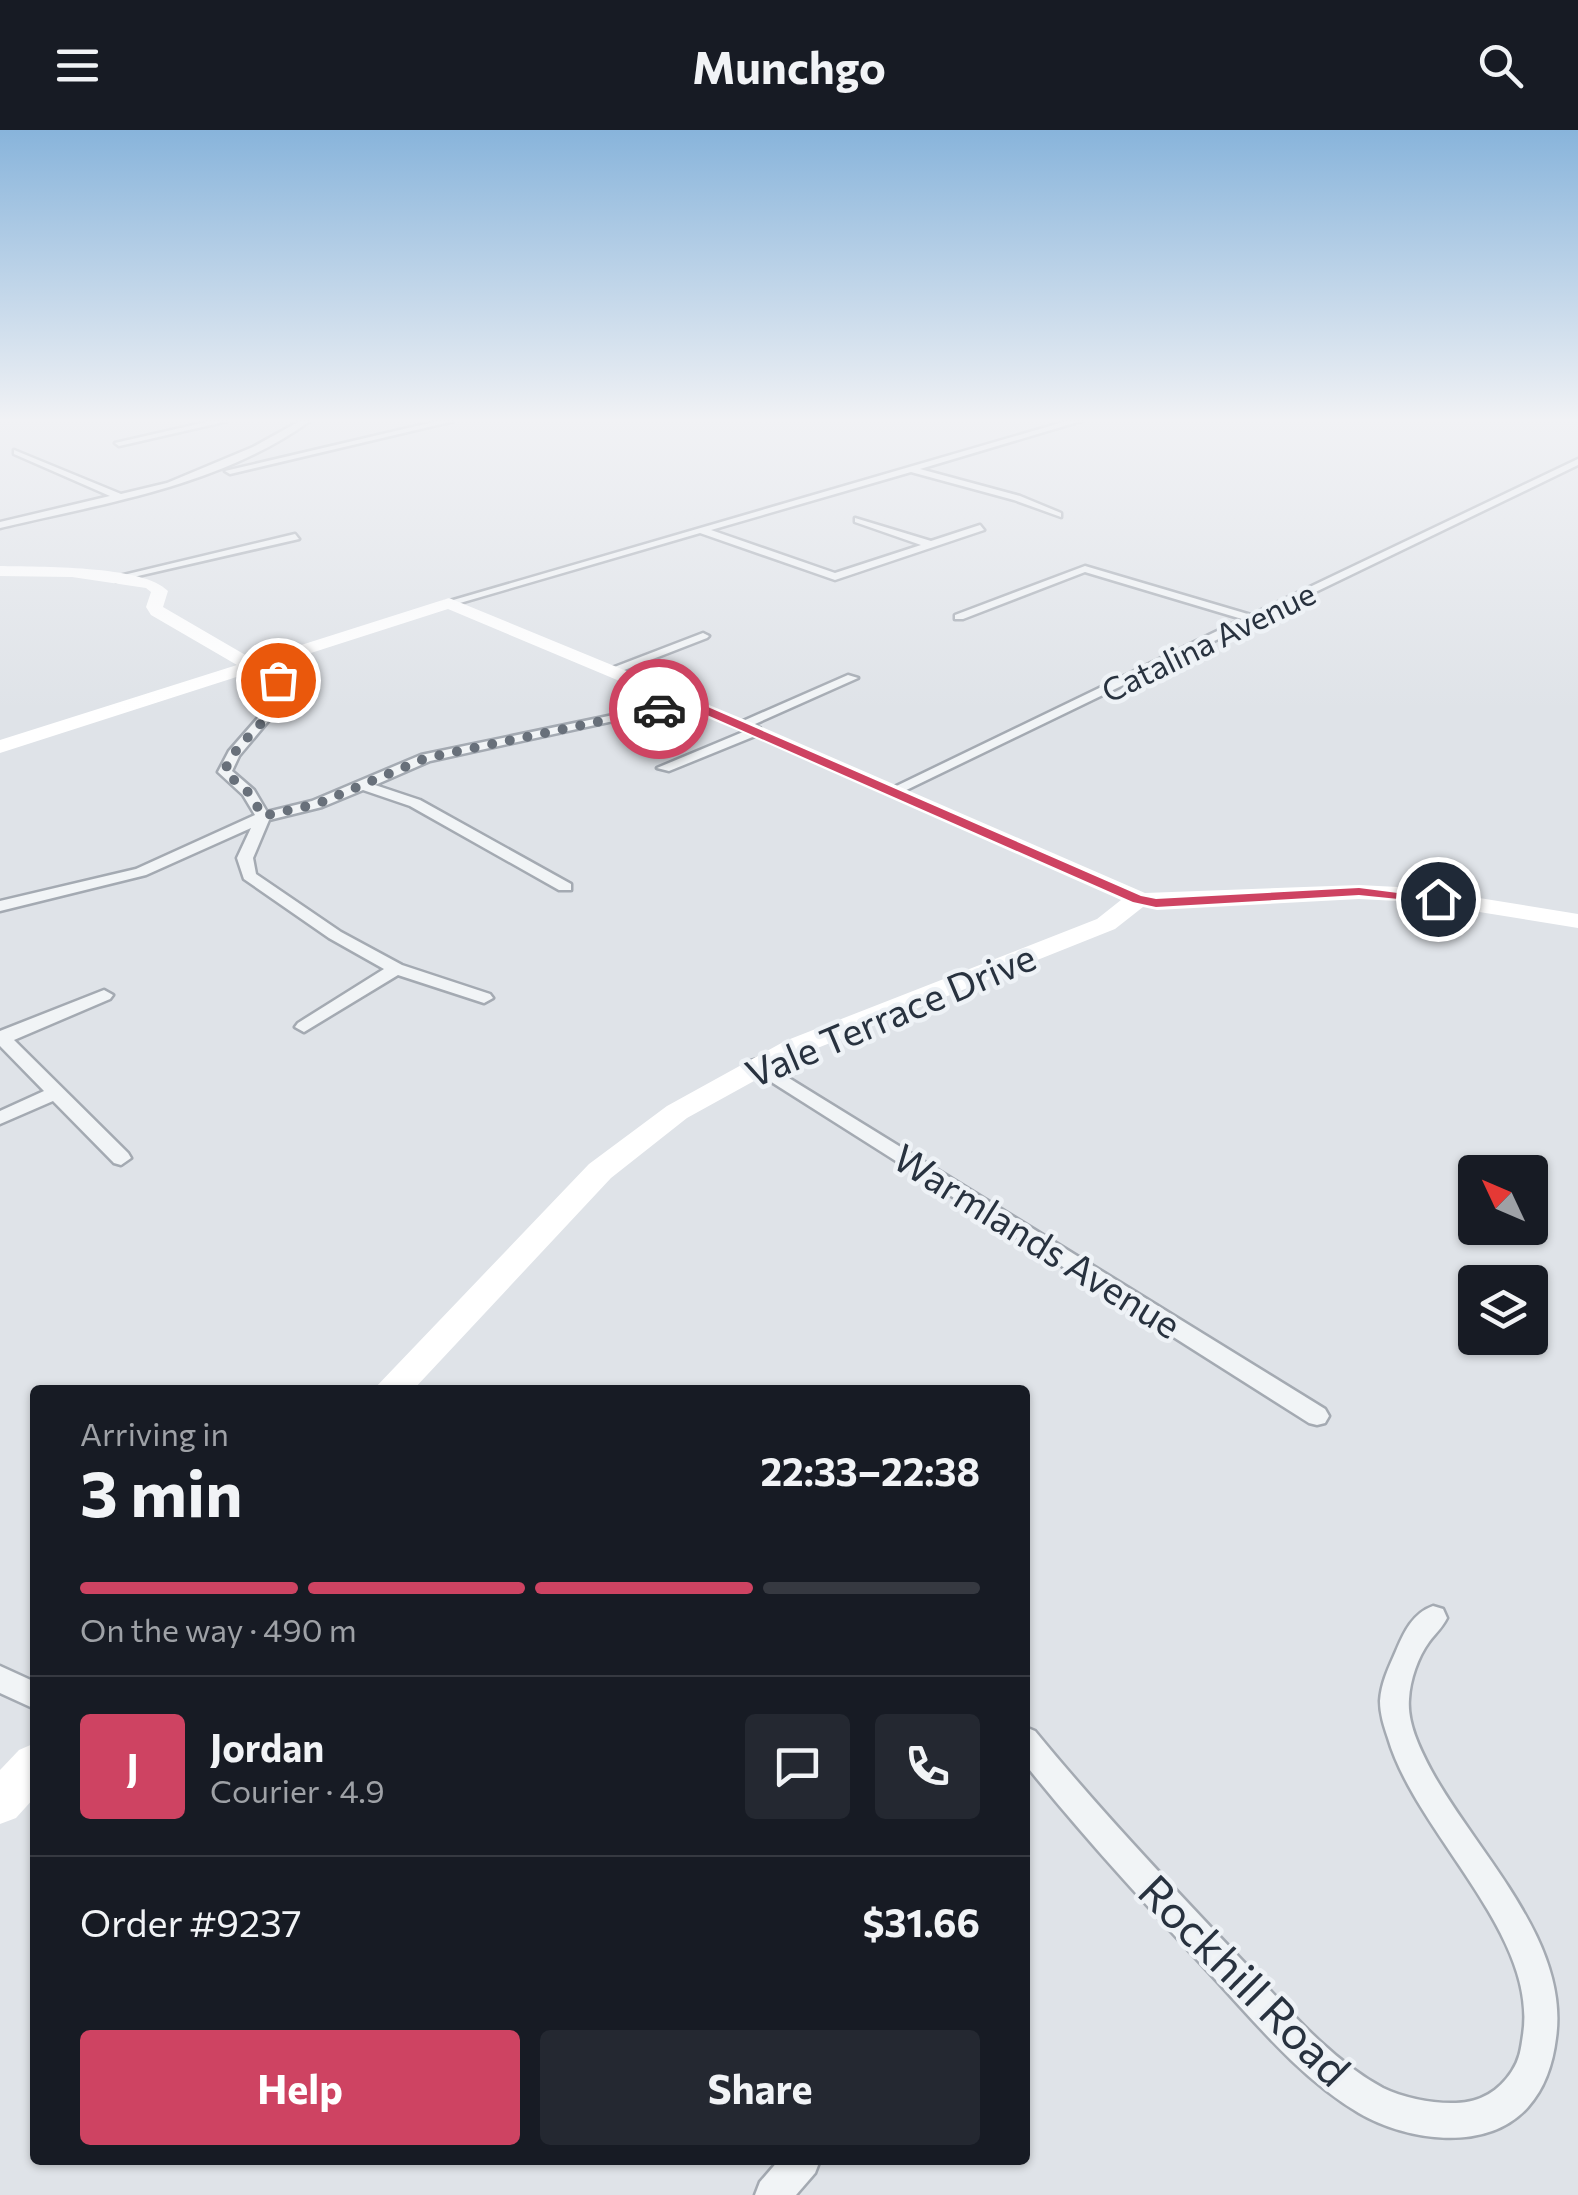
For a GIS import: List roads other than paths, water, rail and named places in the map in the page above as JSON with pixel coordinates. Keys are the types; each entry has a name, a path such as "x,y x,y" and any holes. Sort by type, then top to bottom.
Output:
{"street":[{"path":"0,525 34,517"},
{"path":"0,747 449,603 750,517"},
{"name":"Catalina Avenue","path":"891,792 1463,517"},
{"path":"858,520 932,545"},
{"path":"703,531 834,576 980,528"},
{"path":"116,578 296,537"},
{"path":"959,617 1085,568 1254,619"},
{"path":"0,571 72,572 151,584 160,591 154,608 157,611 278,680 284,695 262,727 227,760 225,772 249,793 263,816"},
{"path":"449,603 690,703 1138,899 1156,903 1359,892 1417,895 1578,920"},
{"path":"610,671 703,636"},
{"path":"664,768 852,678"},
{"path":"0,906 141,872 263,816 317,804 436,755 690,703"},
{"path":"362,784 415,803 564,887"},
{"path":"263,816 245,858 249,876 335,935 396,969 484,998"},
{"name":"Vale Terrace Drive","path":"396,1385 600,1171 677,1112 758,1065 1106,924 1138,899"},
{"path":"304,1028 396,969"},
{"path":"104,995 1,1037 121,1158"},
{"name":"Warmlands Avenue","path":"758,1065 1317,1416"},
{"path":"0,1118 55,1093"},
{"name":"Rockhill Road","path":"1030,1748 1078,1808 1291,2036 1372,2101 1445,2124 1489,2117 1527,2084 1542,2046 1544,2012 1526,1942 1429,1792 1404,1744 1395,1712 1395,1686 1416,1633 1433,1618"},
{"path":"0,1678 30,1693"},
{"path":"0,1802 30,1770"},
{"path":"773,2195 798,2165"}]}
